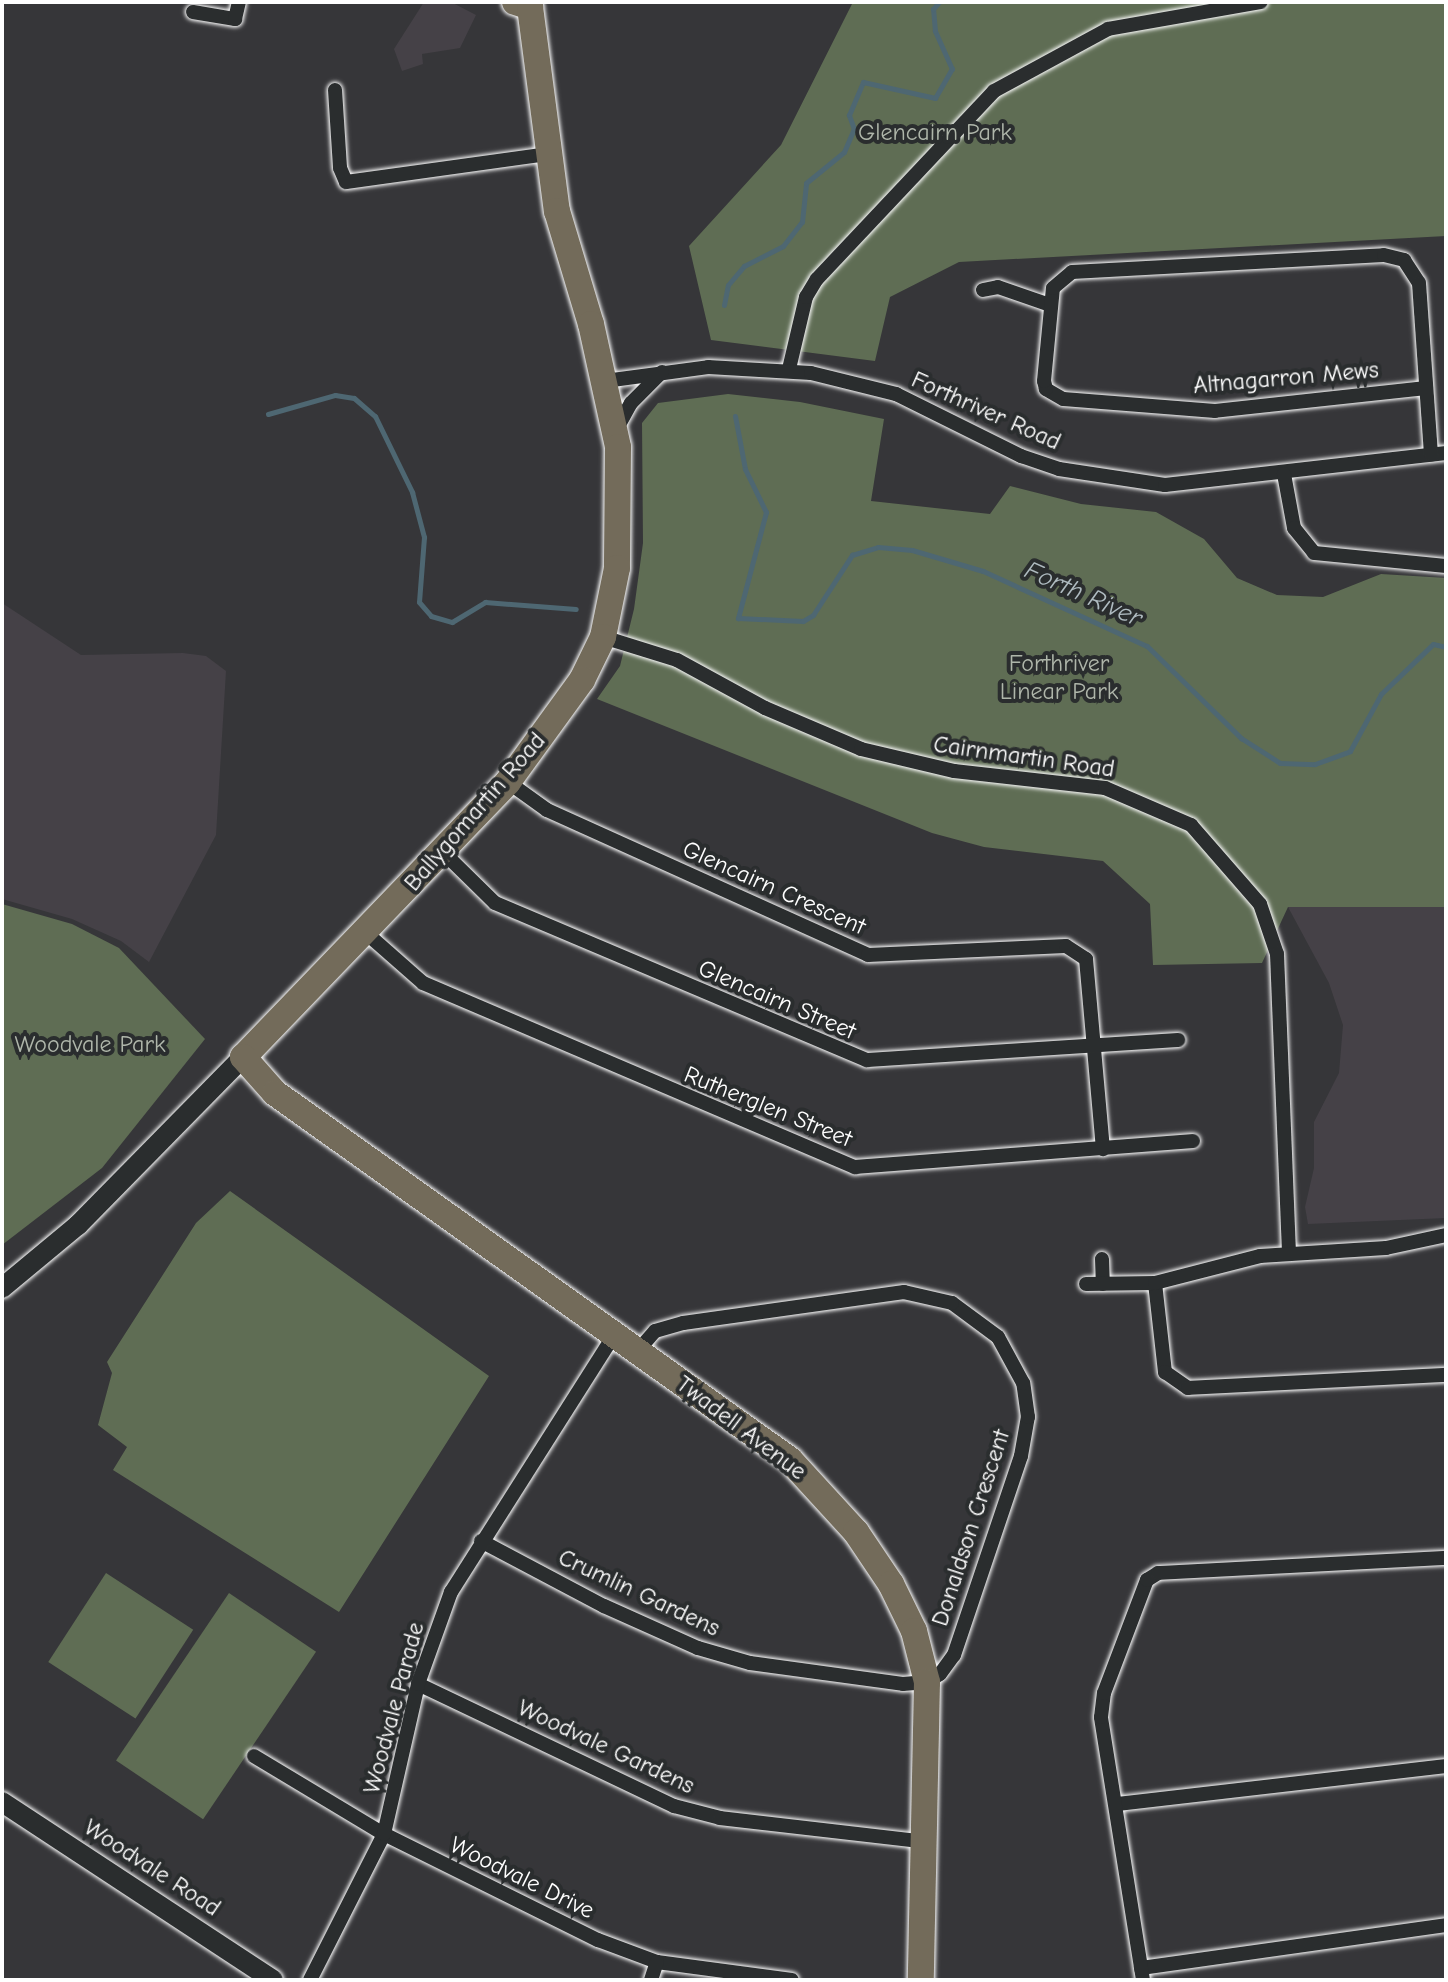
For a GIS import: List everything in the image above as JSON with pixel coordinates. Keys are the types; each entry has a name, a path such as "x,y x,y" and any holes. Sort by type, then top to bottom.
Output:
{"highway":[{"name":"Ballygomartin Road","path":"243,1057 444,853 508,782 582,680 603,637 617,568 615,433 605,381 547,154 530,3"},
{"name":"Twadell Avenue","path":"243,1057 275,1093 790,1460 822,1491 891,1584 914,1631 927,1682 921,1980"}],"street":[{"path":"193,12 235,19 239,2"},
{"path":"789,369 801,312 817,279 994,91 1108,29 1261,2"},
{"path":"335,90 340,168 346,182 547,154"},
{"path":"983,290 998,287 1050,305 1057,280 1072,272 1384,255 1404,260 1416,273 1426,388 1438,454"},
{"name":"Altnagarron Mews","path":"1050,305 1044,381 1046,389 1063,399 1215,411 1426,388"},
{"name":"Forthriver Road","path":"605,381 708,367 789,369 896,394 1021,456 1106,479 1165,485 1284,474 1438,454"},
{"path":"615,433 631,403 662,372"},
{"path":"1284,474 1294,528 1314,553 1446,566"},
{"name":"Cairnmartin Road","path":"603,637 677,660 765,708 861,749 954,771 1105,788 1159,807 1202,835 1260,904 1277,954 1289,1254"},
{"name":"Glencairn Crescent","path":"508,782 547,810 868,955 1066,946 1086,959 1103,1149"},
{"name":"Glencairn Street","path":"444,853 495,903 856,1057 1178,1040"},
{"name":"Rutherglen Street","path":"365,932 423,983 855,1167 1193,1141"},
{"name":"Ballygomartin Road","path":"2,1288 78,1225 243,1057"},
{"path":"1086,1284 1155,1283 1260,1256 1386,1248 1446,1235"},
{"path":"1102,1259 1103,1284"},
{"path":"1155,1283 1165,1372 1188,1388 1446,1375"},
{"name":"Donaldson Crescent","path":"637,1352 655,1331 683,1323 904,1292 952,1303 998,1337 1023,1383 1028,1417 1021,1456 954,1655 927,1682"},
{"name":"Woodvale Parade","path":"310,1980 384,1834 418,1684 451,1592 614,1335"},
{"name":"Crumlin Gardens","path":"481,1541 604,1606 698,1648 815,1673 903,1684 927,1682"},
{"path":"1446,1558 1158,1573 1140,1590 1104,1693 1101,1717 1118,1804 1142,1974 1446,1925"},
{"name":"Woodvale Gardens","path":"418,1684 674,1806 720,1818 926,1842"},
{"name":"Woodvale Drive","path":"254,1756 384,1834 541,1913 657,1962 792,1980"},
{"path":"1118,1804 1446,1766"},
{"name":"Woodvale Road","path":"2,1802 273,1980"},
{"path":"651,1980 657,1962"}],"shaded area":[{"path":"424,2 451,2 476,15 460,48 422,54 423,64 402,71 394,49"},
{"path":"2,603 81,655 183,653 206,656 226,671 216,835 149,962 121,941 72,919 2,899"},
{"path":"1288,907 1446,907 1446,1218 1308,1224 1305,1207 1314,1168 1314,1122 1339,1073 1343,1025 1329,983"}],"green space":[{"name":"Glencairn Park","path":"853,2 1446,2 1446,236 959,262 890,297 875,361 711,340 689,246 781,145"},
{"name":"Forthriver Linear Park","path":"728,394 800,402 884,419 871,501 990,514 1010,486 1081,504 1156,512 1204,539 1237,578 1277,595 1323,597 1381,574 1446,578 1446,907 1288,907 1262,963 1153,965 1150,904 1103,861 984,847 932,833 597,699 620,666 634,609 643,543 642,423 658,403"},
{"name":"Woodvale Park","path":"2,904 72,924 119,948 205,1039 102,1168 2,1245"},
{"path":"230,1191 489,1376 339,1612 113,1470 127,1447 98,1425 112,1373 107,1362 196,1223"},
{"path":"106,1573 193,1630 135,1719 48,1662"},
{"path":"229,1593 316,1652 203,1819 116,1760"}],"waterway":[{"path":"724,305 728,285 744,266 783,246 802,222 806,183 844,152 854,129 849,115 863,82 935,98 952,69 935,31 933,9 939,2"},
{"name":"Forth River","path":"268,414 335,395 354,398 375,416 412,492 424,537 419,602 431,616 452,622 485,602 576,609"},
{"name":"Forth River","path":"735,416 745,469 766,512 738,618 803,621 813,615 852,555 878,547 912,550 983,571 1147,646 1241,738 1280,763 1315,764 1350,751 1381,694 1433,644 1446,647"}]}
